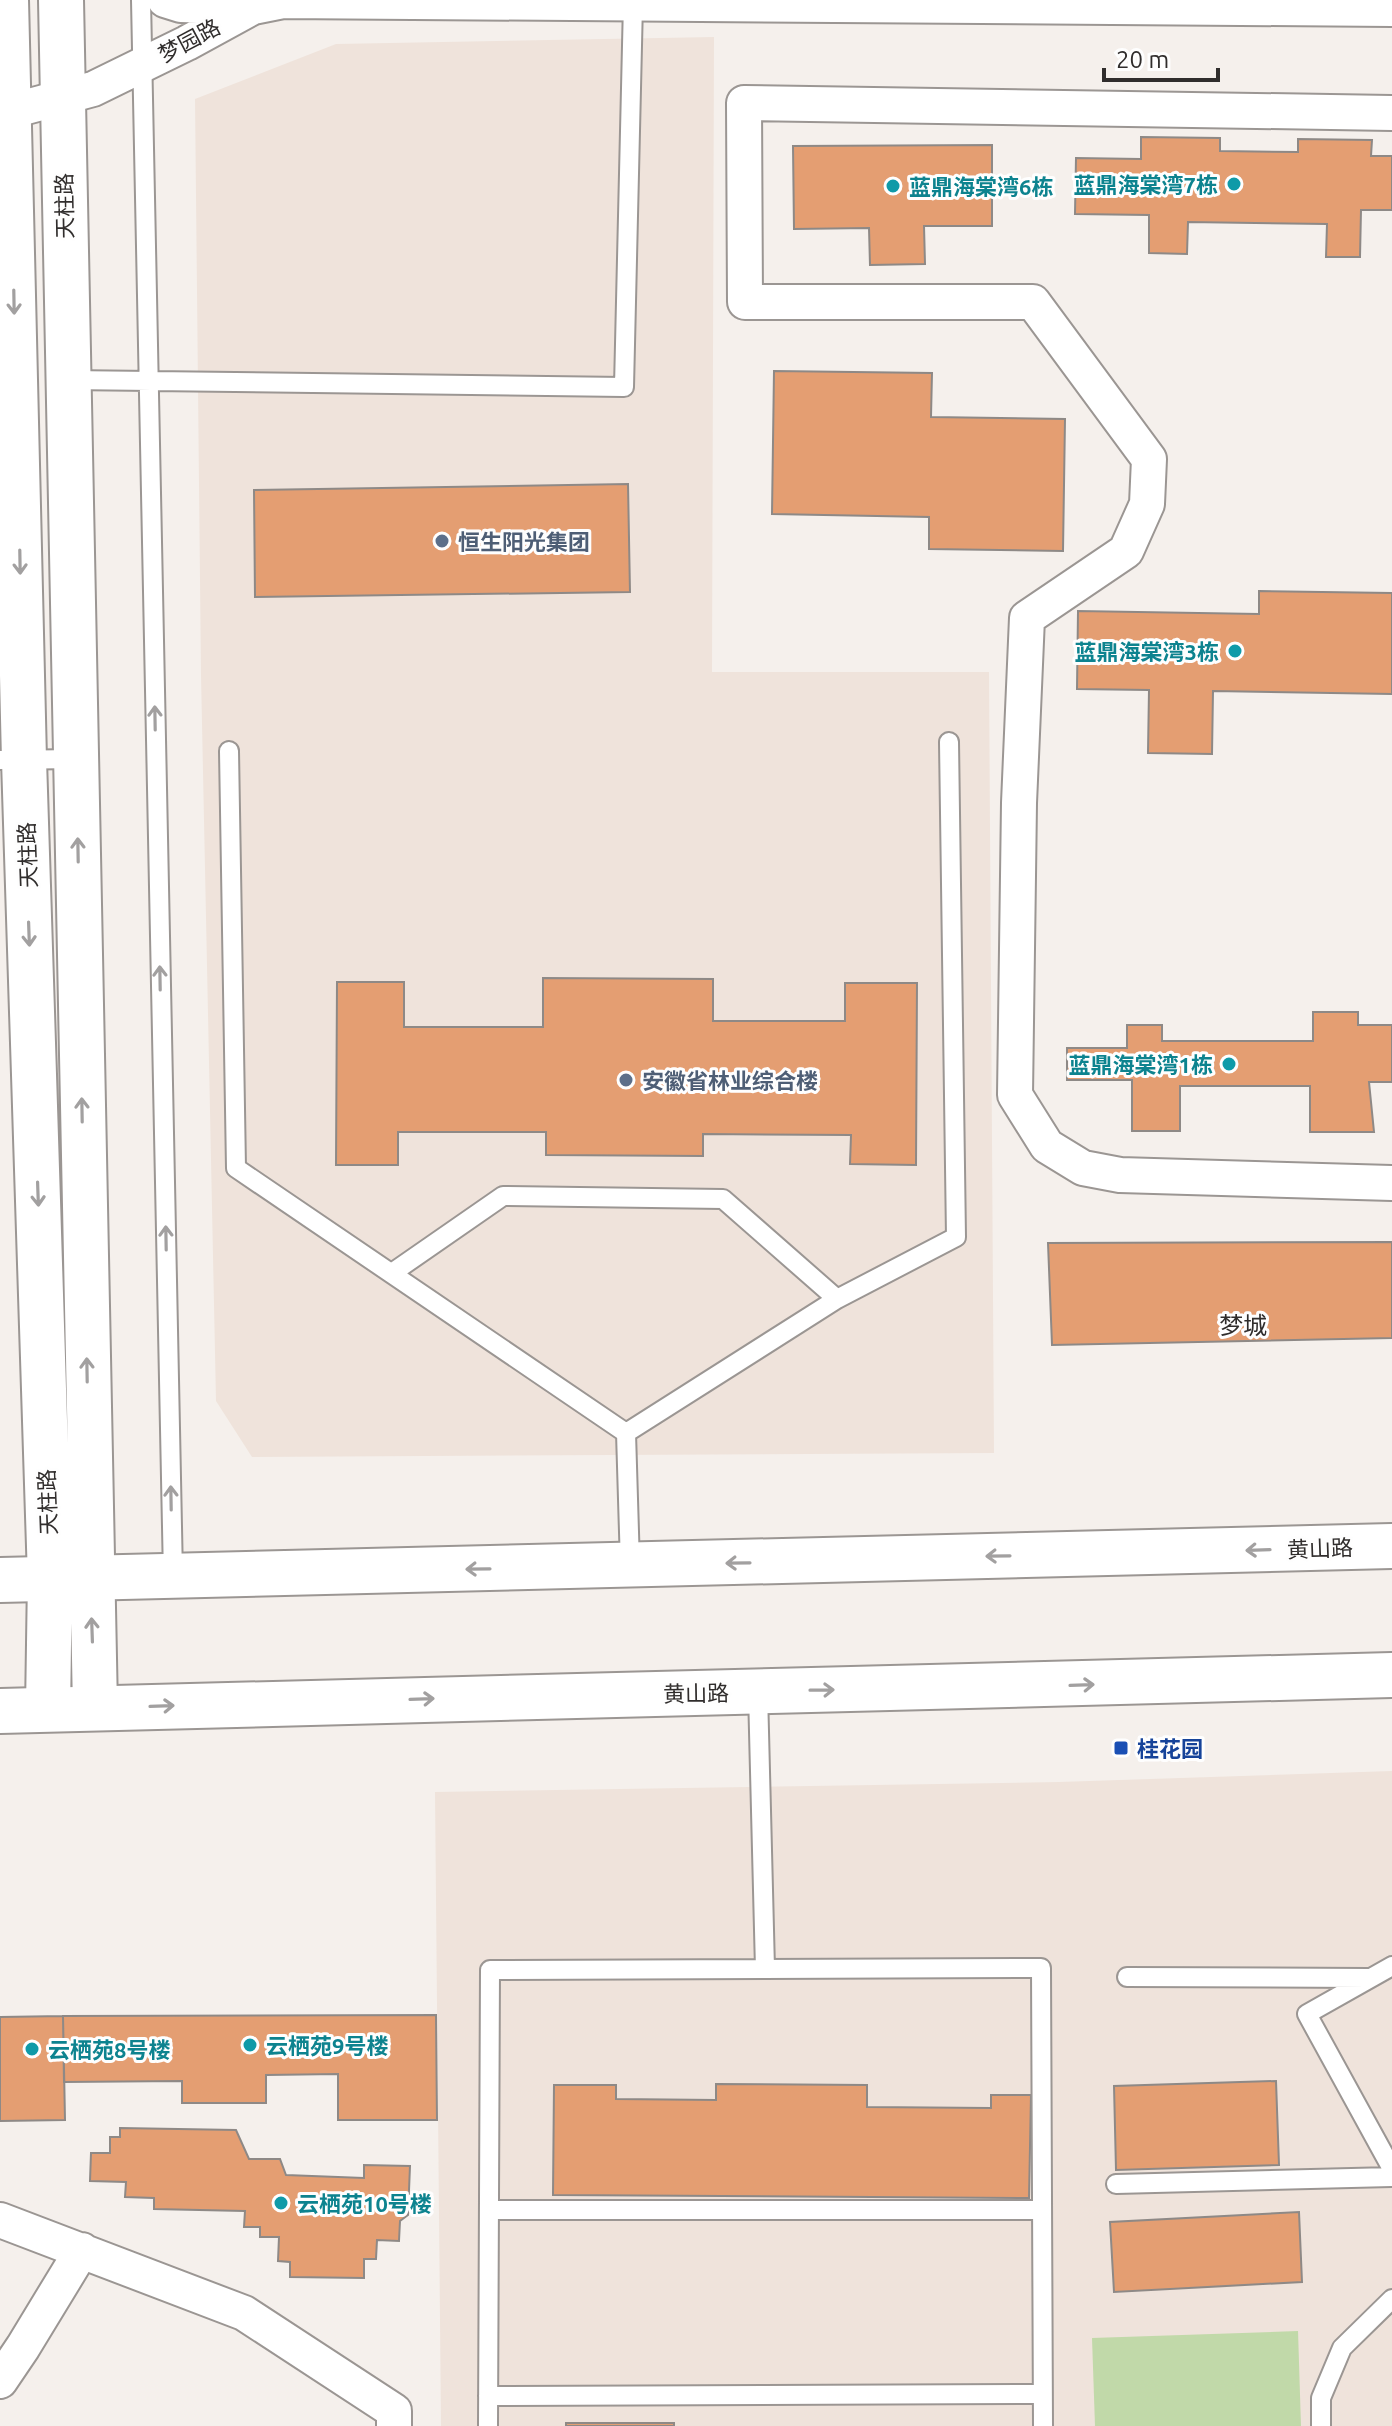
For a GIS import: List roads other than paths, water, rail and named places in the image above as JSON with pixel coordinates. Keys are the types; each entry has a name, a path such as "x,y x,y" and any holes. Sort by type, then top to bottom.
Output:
{"street":[{"name":"天柱路","path":"6,0 12,760 70,1578 95,1708"},
{"name":"天柱路","path":"48,1709 70,1578 76,759 61,0"},
{"path":"165,0 181,5 253,7"},
{"name":"梦园路","path":"5,110 93,89 253,7 283,1 1392,9"},
{"path":"1392,113 744,103 745,302 1033,302 1149,459 1147,504 1126,551 1027,618 1019,803 1015,1095 1047,1146 1083,1168 1120,1175 1392,1183"},
{"name":"黄山路","path":"0,1580 1392,1546"},
{"name":"黄山路","path":"0,1711 1392,1675"},
{"path":"0,2220 244,2313 394,2411 394,2426"},
{"path":"0,2381 82,2250"}],"lane":[{"path":"141,0 173,1576"},
{"path":"68,380 624,387 633,3"},
{"path":"626,1433 837,1299 956,1237 949,742"},
{"path":"229,751 236,1168 626,1433"},
{"path":"12,760 76,759"},
{"path":"392,1273 503,1196 723,1199 837,1299"},
{"path":"626,1433 630,1565"},
{"path":"758,1692 765,1969"},
{"path":"1392,1966 1307,2014 1392,2169"},
{"path":"488,2426 490,1970 1041,1968 1043,2426"},
{"path":"1127,1977 1369,1978"},
{"path":"1116,2184 1392,2177"},
{"path":"489,2210 1042,2210"},
{"path":"1321,2426 1321,2398 1342,2348 1392,2299"},
{"path":"488,2396 1042,2394"}],"place":[{"name":"蓝鼎海棠湾7栋","path":"1234,184"},
{"name":"蓝鼎海棠湾6栋","path":"893,186"},
{"name":"恒生阳光集团","path":"442,541"},
{"name":"蓝鼎海棠湾3栋","path":"1235,651"},
{"name":"蓝鼎海棠湾1栋","path":"1229,1064"},
{"name":"安徽省林业综合楼","path":"626,1080"},
{"name":"桂花园","path":"1121,1748"},
{"name":"云栖苑9号楼","path":"250,2045"},
{"name":"云栖苑8号楼","path":"32,2049"},
{"name":"云栖苑10号楼","path":"281,2203"}],"district":[{"name":"梦城","path":"1243,1325"}]}
